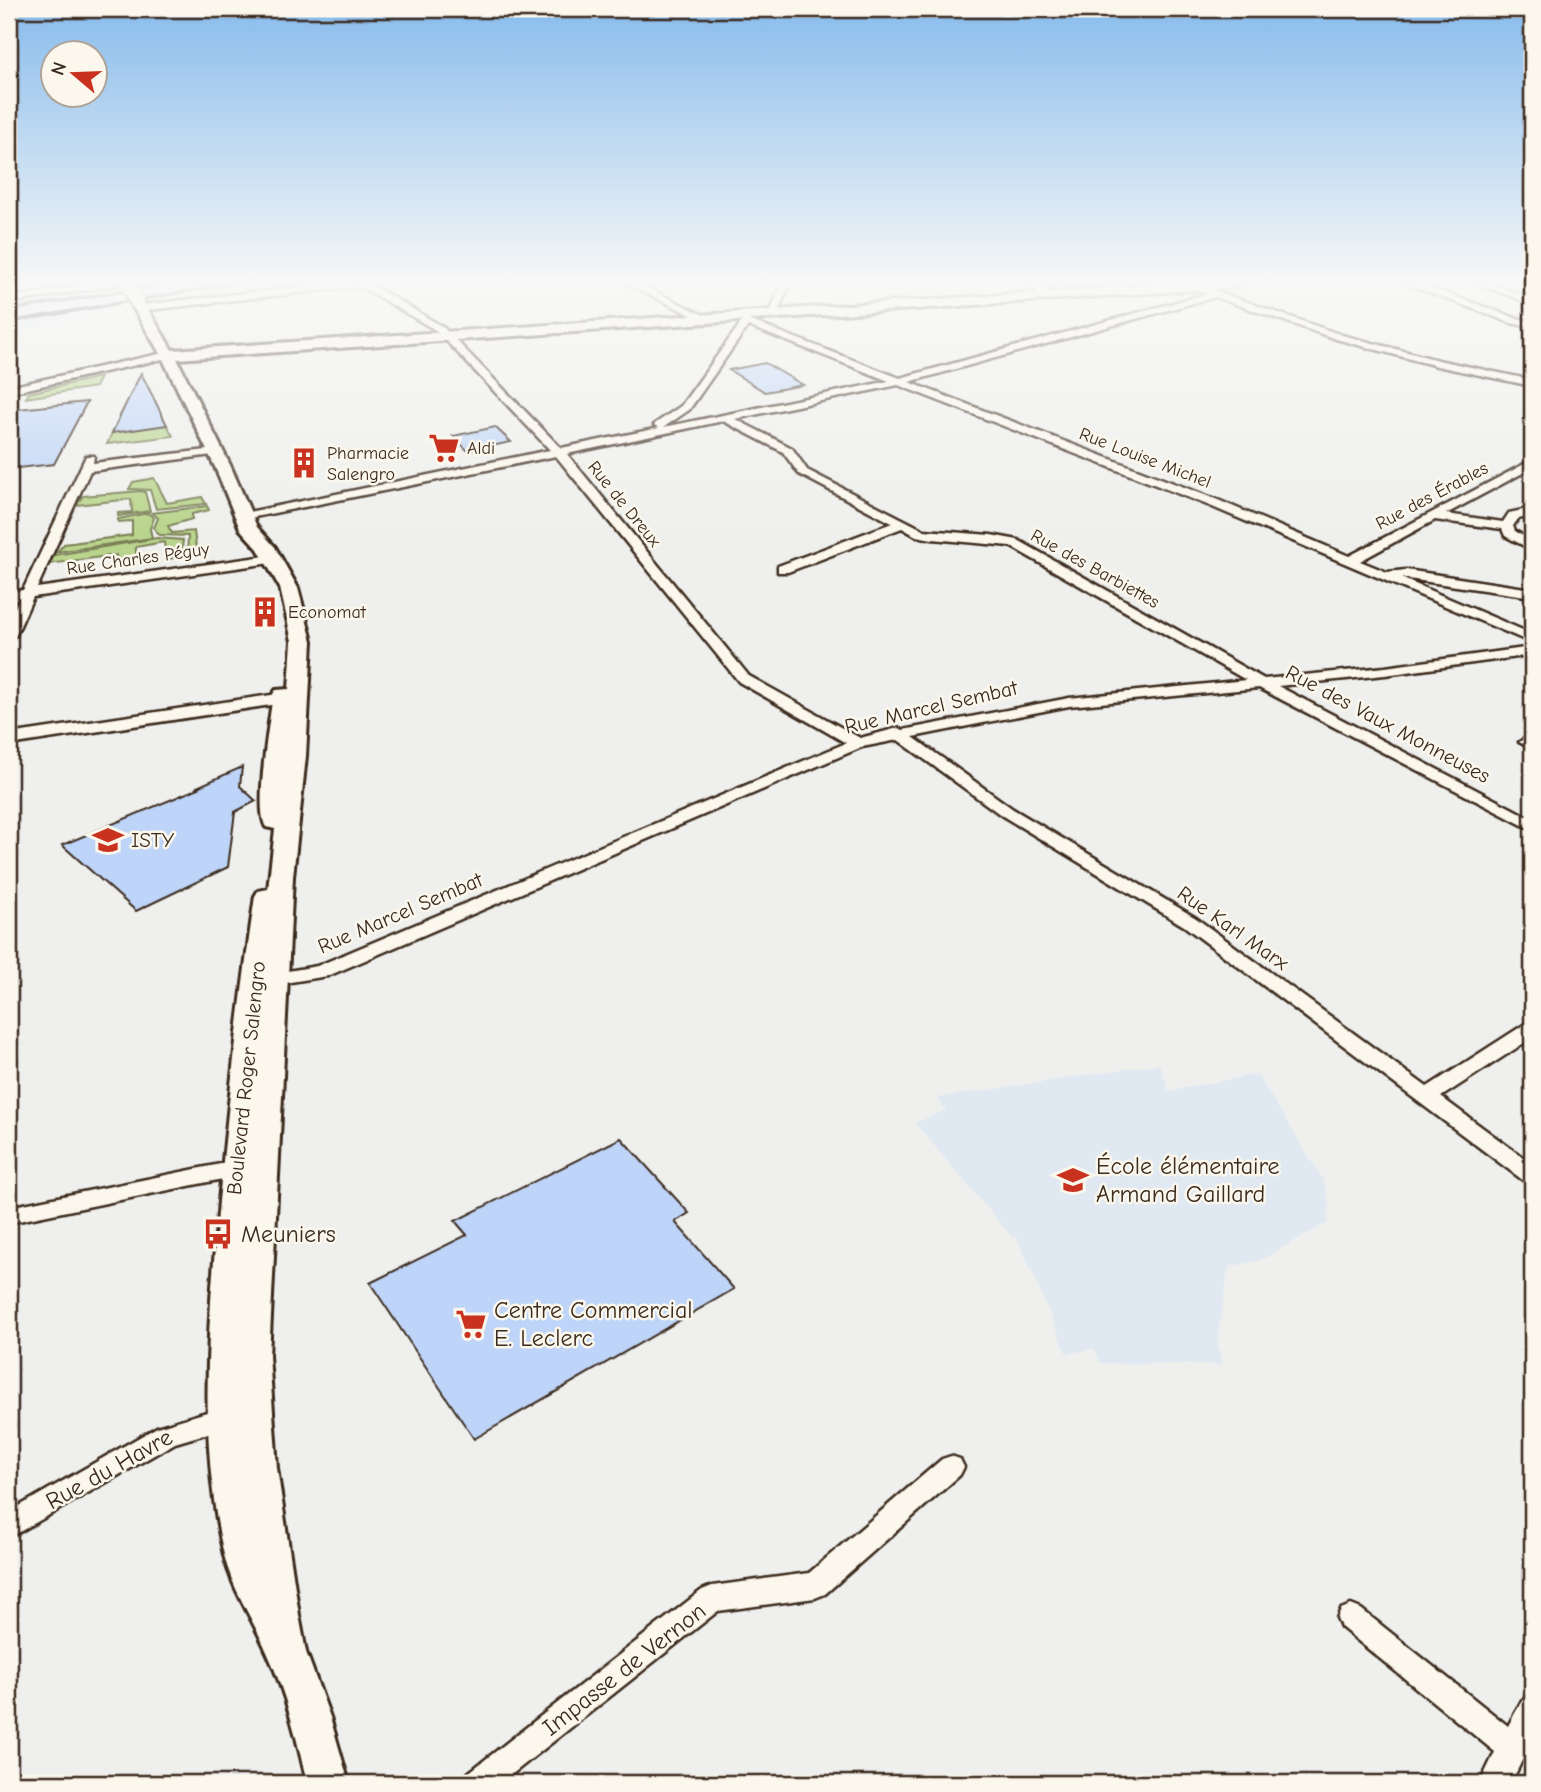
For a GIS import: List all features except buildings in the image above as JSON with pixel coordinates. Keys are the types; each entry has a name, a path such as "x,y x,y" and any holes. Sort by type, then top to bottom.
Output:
{"main road":[{"name":"Boulevard Roger Salengro","path":"174,367 219,460 251,515 249,529 270,553 289,589 296,621 286,665 290,697 274,786 266,980 249,1166 227,1291 239,1415 234,1510 244,1559 287,1652 329,1773"}],"street":[{"path":"9,390 108,367"},
{"name":"Rue de Dreux","path":"477,367 557,450 744,679 858,743"},
{"path":"648,432 685,408 713,367"},
{"name":"Rue Louise Michel","path":"865,367 1214,503 1532,639"},
{"path":"251,515 901,381 953,367"},
{"path":"1454,367 1532,383"},
{"path":"685,408 687,415 700,421"},
{"name":"Rue des Barbiettes","path":"723,417 788,450 803,472 902,524 935,537 1000,539 1014,543 1261,683"},
{"path":"9,635 88,463 219,460"},
{"name":"Rue des Érables","path":"1349,561 1530,466"},
{"path":"1532,512 1513,516 1507,526 1509,533 1532,546"},
{"path":"1434,516 1507,526"},
{"path":"783,569 902,524"},
{"name":"Rue Charles Péguy","path":"9,596 270,553"},
{"path":"1385,576 1406,574 1532,593"},
{"name":"Rue Marcel Sembat","path":"266,980 321,972 858,743 898,733 1069,702 1385,671 1532,650"},
{"name":"Rue des Vaux Monneuses","path":"1261,683 1532,825"},
{"path":"9,740 290,697"},
{"name":"Rue Karl Marx","path":"898,733 1007,813 1190,922 1532,1175"},
{"path":"1500,808 1532,809"},
{"path":"1426,1097 1532,1029"},
{"path":"9,1216 249,1166"},
{"name":"Rue du Havre","path":"9,1525 166,1435 239,1415"},
{"name":"Impasse de Vernon","path":"478,1783 712,1600 815,1585 951,1467"},
{"path":"1351,1618 1513,1748"},
{"path":"1495,1783 1532,1710"}],"shaded area":[{"name":"École élémentaire Armand Gaillard","path":"1159,1064 1169,1091 1257,1074 1323,1179 1329,1202 1327,1223 1261,1260 1229,1267 1217,1340 1222,1365 1101,1363 1094,1349 1067,1354 1017,1237 1012,1237 915,1123 946,1110 937,1098"}],"green space":[{"path":"100,377 95,387 26,398 29,393"},
{"path":"167,425 173,436 107,444 112,433"},
{"path":"154,478 167,503 202,497 206,504 156,509 150,490 129,489 133,482"},
{"path":"145,492 150,511 118,516 118,513 132,512 131,499 76,505 83,496"},
{"path":"207,506 209,510 192,514 192,519 168,526 172,533 194,531 197,555 187,556 188,536 159,535 154,528 158,518 152,513"},
{"path":"148,513 154,518 150,529 152,538 57,552 64,544 132,535 132,521 118,522 118,519"},
{"path":"157,538 183,540 181,557 166,559 164,542 136,547 136,557 117,560 116,555 49,564 55,555"}],"place":[{"name":"Aldi","path":"444,448"},
{"name":"Pharmacie Salengro","path":"304,463"},
{"name":"Economat","path":"265,612"},
{"name":"ISTY","path":"108,840"},
{"name":"École élémentaire Armand Gaillard","path":"1073,1180"},
{"name":"Meuniers","path":"218,1234"},
{"name":"Centre Commercial E. Leclerc","path":"471,1324"}]}
